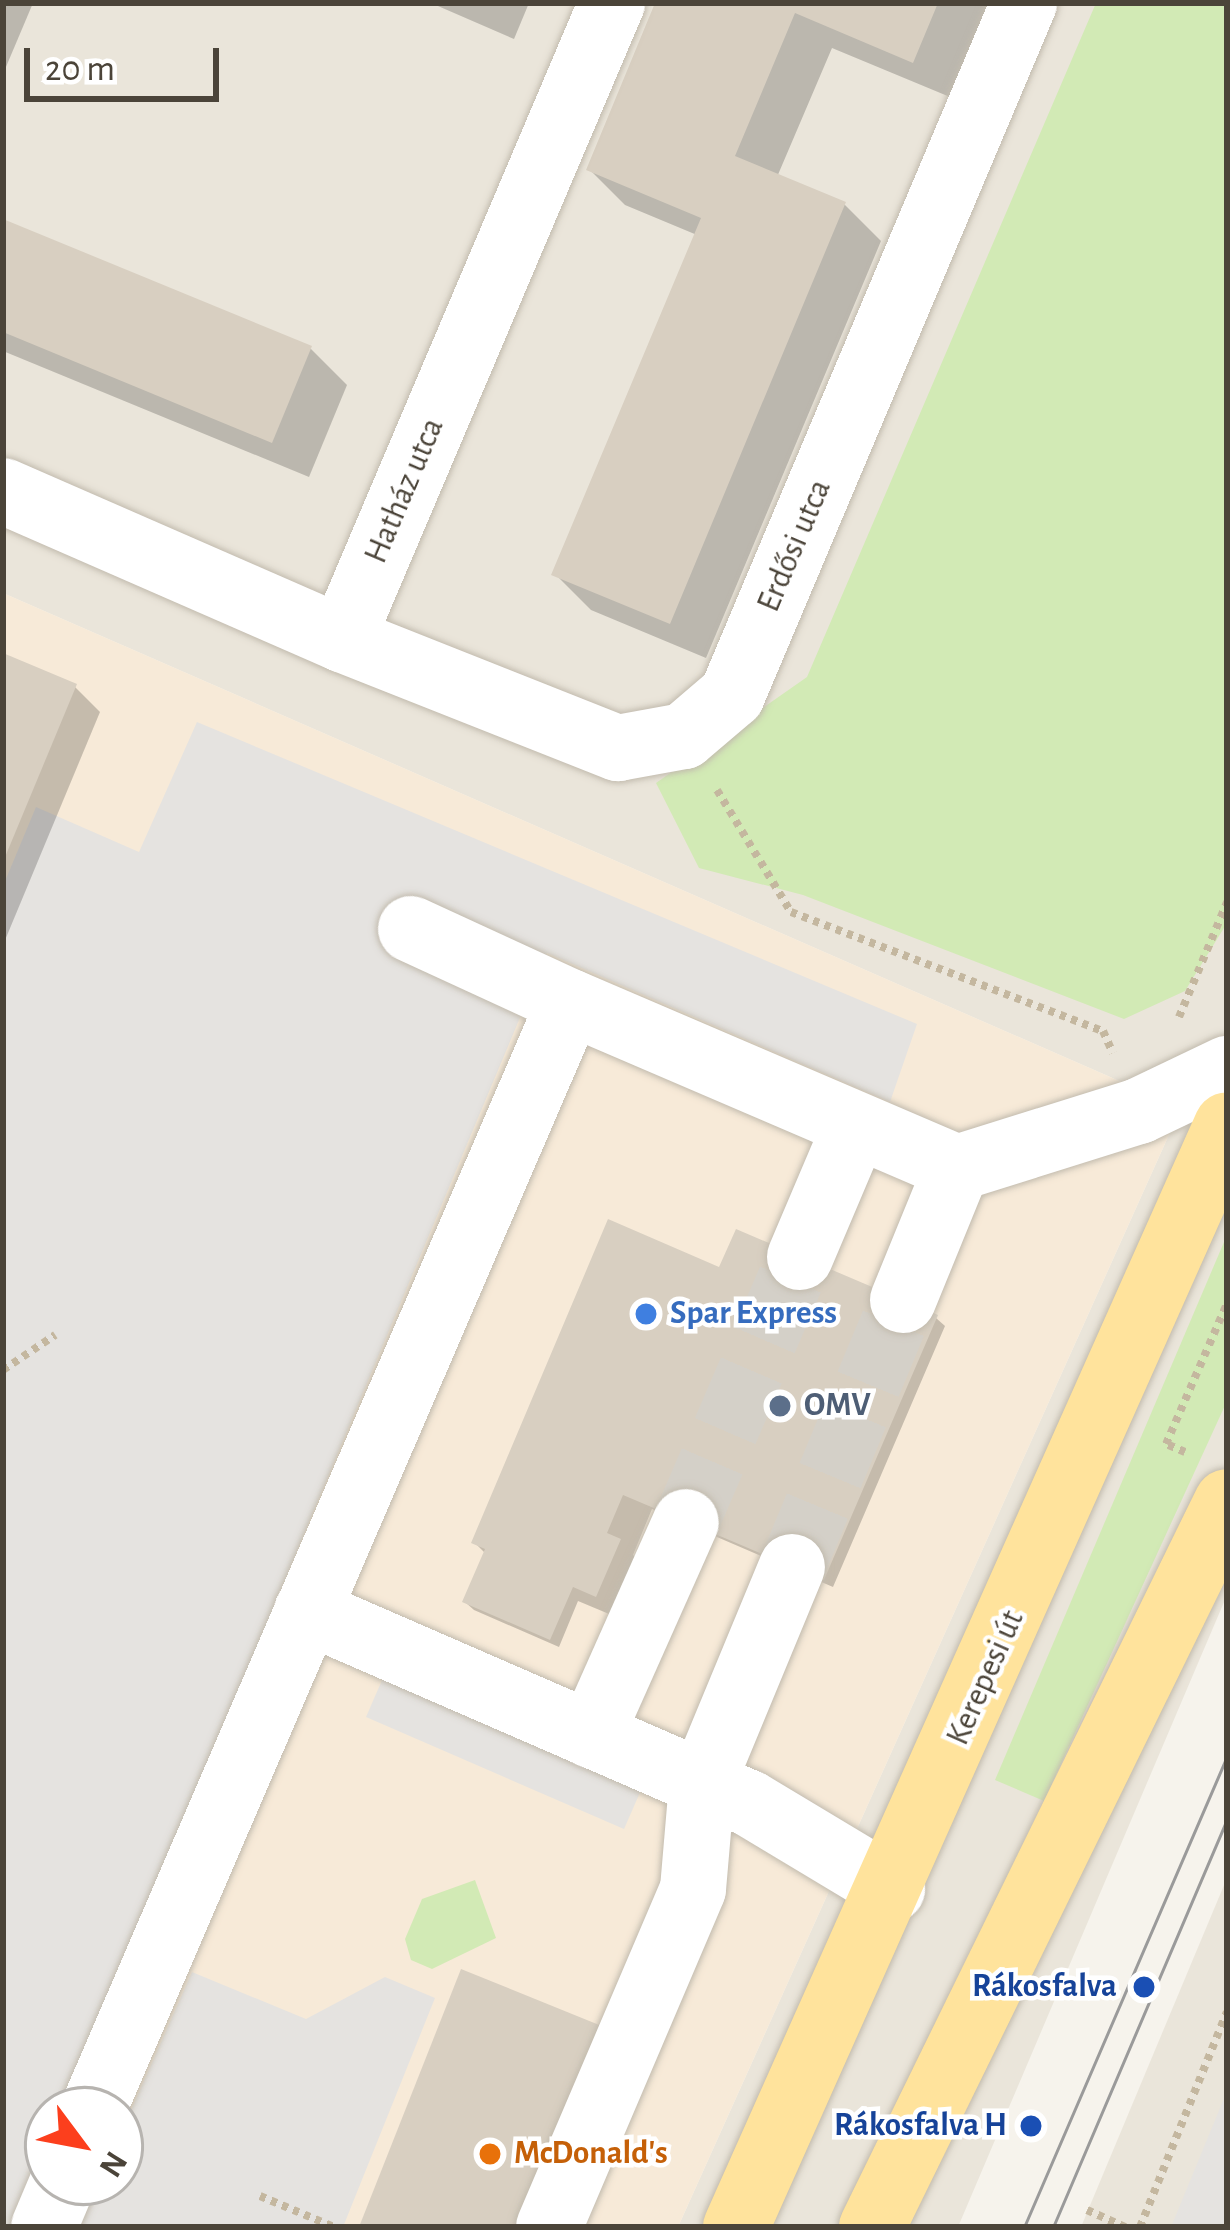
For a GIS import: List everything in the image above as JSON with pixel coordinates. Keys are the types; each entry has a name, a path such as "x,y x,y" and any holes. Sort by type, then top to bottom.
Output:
{"main road":[{"name":"Kerepesi út","path":"736,2227 892,1889 1227,1125"},
{"path":"872,2227 1217,1482"}],"street":[{"name":"Hatház utca","path":"342,639 611,3"},
{"name":"Erdősi utca","path":"684,736 732,695 1024,3"},
{"path":"3,490 342,639 618,748 684,736"},
{"path":"410,928 569,1002 957,1168 1139,1111 1227,1069"},
{"path":"103,2086 569,1002"},
{"path":"800,1256 856,1125"},
{"path":"903,1300 957,1168"},
{"path":"591,1735 686,1522"},
{"path":"549,2227 692,1889 702,1784 792,1567"},
{"path":"308,1611 702,1784 892,1889"}],"path":[{"path":"684,736 791,912 1102,1031 1139,1111"},
{"path":"1139,1111 1227,902"},
{"path":"1217,1482 1166,1444 1227,1304"},
{"path":"3,1370 55,1335"},
{"path":"1140,2227 1227,2012"},
{"path":"260,2196 334,2227"},
{"path":"1087,2210 1125,2227"}],"shaded area":[{"path":"3,3 1227,3 1227,1595 958,2227 678,2227 1181,1108 3,593"},
{"path":"3,593 1181,1108 678,2227 3,2227"},
{"path":"197,722 917,1024 890,1102 547,953 73,2086 24,2086 24,2203 14,2227 3,2227 3,886 36,807 139,852"},
{"path":"386,1671 645,1781 624,1829 366,1717"},
{"path":"1227,1878 1227,2227 1081,2227"},
{"path":"192,1972 306,2019 385,1977 435,1998 343,2227 81,2224 89,2206 144,2206 142,2086"},
{"path":"1227,2091 1227,2227 1171,2227"}],"green space":[{"path":"1096,3 1227,3 1227,923 1185,991 1124,1019 803,895 699,868 656,783 807,677"},
{"path":"1227,1235 1227,1401 1044,1801 995,1780"},
{"path":"475,1880 496,1938 432,1969 411,1960 405,1939 422,1899"}],"building":[{"path":"655,3 938,3 913,63 795,13 735,156 846,202 670,624 551,575 701,218 586,170"},
{"path":"3,219 312,346 272,443 3,332"},
{"path":"3,653 77,684 3,862"},
{"path":"608,1219 719,1267 736,1229 938,1315 824,1580 623,1495 607,1533 621,1539 596,1597 573,1587 550,1640 462,1602 485,1549 471,1543"},
{"path":"461,1969 614,2031 535,2227 359,2227"}],"tunnel":[{"path":"686,1522 800,1257"},
{"path":"792,1567 903,1300"}],"tram line":[{"path":"1024,2227 1227,1756"},
{"path":"1053,2227 1227,1819"}],"place":[{"name":"Spar Express","path":"646,1314"},
{"name":"OMV","path":"780,1406"},
{"name":"Rákosfalva","path":"1144,1987"},
{"name":"Rákosfalva H","path":"1031,2126"},
{"name":"McDonald's","path":"490,2154"}]}
